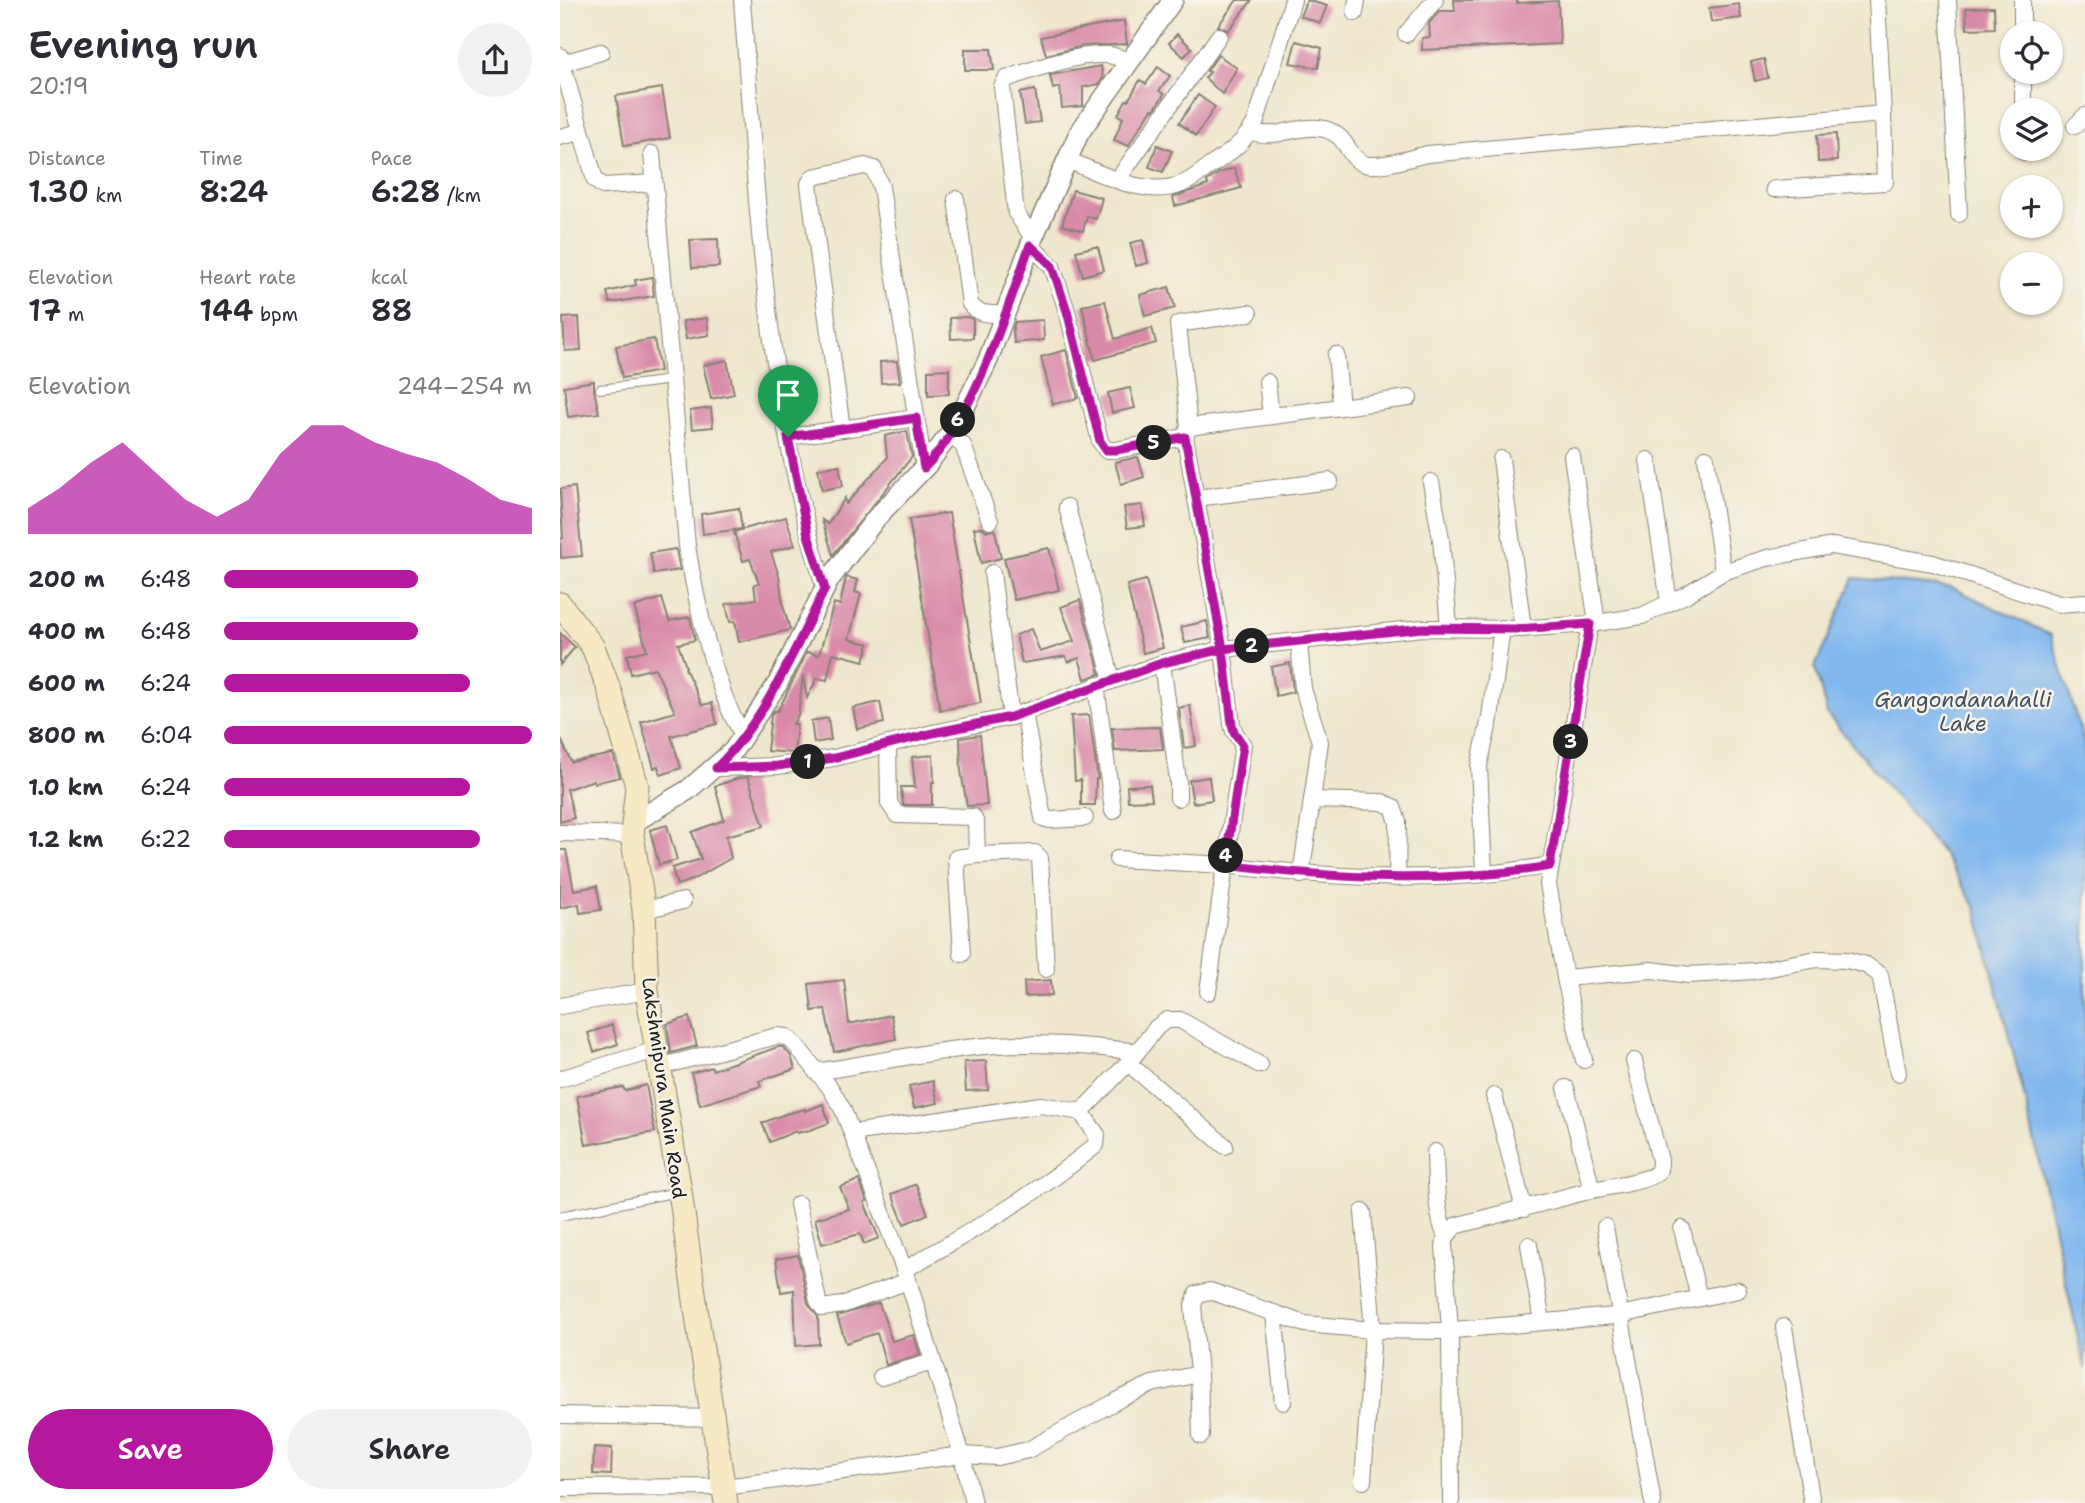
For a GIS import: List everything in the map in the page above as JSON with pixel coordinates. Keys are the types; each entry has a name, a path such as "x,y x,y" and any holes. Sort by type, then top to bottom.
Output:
{"main road":[{"name":"Lakshmipura Main Road","path":"560,604 593,647 609,689 637,786 633,828 644,910 647,991 725,1495"}],"street":[{"path":"742,0 769,323 808,535 825,589"},
{"path":"560,833 633,828 688,790 733,751 778,683 825,589 877,517 924,468 949,435 988,360 1032,242 1079,133 1173,0"},
{"path":"1066,160 1155,189 1182,184 1227,155 1246,139 1256,121 1293,0"},
{"path":"1406,34 1435,0"},
{"path":"1773,189 1885,182 1877,0"},
{"path":"1948,0 1959,214"},
{"path":"2022,0 2022,21"},
{"path":"1118,179 1219,36"},
{"path":"601,52 561,61 595,180 603,186 654,183"},
{"path":"1130,61 1109,55 1074,59 1039,67 1006,79 1002,87 1016,214 1032,242 1052,266 1067,311 1100,441 1106,450 1271,415 1409,398"},
{"path":"1250,131 1270,136 1319,128 1342,138 1358,161 1366,165 1377,165 1428,154 1883,114"},
{"path":"560,136 580,131"},
{"path":"652,154 687,545 695,594 714,667 735,724 744,734"},
{"path":"842,429 810,184 813,177 865,166 874,169 881,187 924,468"},
{"path":"956,199 970,304 975,311 1005,314"},
{"path":"1208,992 1244,751 1232,724 1223,649 1196,498 1187,432 1178,324 1250,313"},
{"path":"1336,355 1341,406"},
{"path":"1267,382 1271,415"},
{"path":"788,437 916,418"},
{"path":"949,435 963,446 990,521"},
{"path":"1572,456 1593,623 1548,884 1565,978 1584,1060"},
{"path":"1706,458 1723,572"},
{"path":"1501,460 1523,629"},
{"path":"1648,460 1669,603"},
{"path":"1196,498 1330,481"},
{"path":"1431,482 1441,539 1449,627"},
{"path":"1067,507 1112,680"},
{"path":"716,768 777,766 834,758 1018,714 1162,663 1223,649 1449,627 1523,629 1642,616 1723,572 1768,558 1832,546 1933,563 2059,604 2085,602"},
{"path":"992,573 1018,714 1043,818 1085,818"},
{"path":"1484,873 1479,766 1490,718 1502,628"},
{"path":"1299,641 1303,689 1320,742 1301,874"},
{"path":"1162,663 1178,798"},
{"path":"1096,685 1113,811"},
{"path":"888,744 889,803 892,810 897,815 973,817 976,823 977,855"},
{"path":"1312,800 1382,803 1393,807 1398,822 1397,878"},
{"path":"962,954 954,861 960,856 1035,853 1040,858 1046,969"},
{"path":"1117,859 1225,865 1301,874 1397,878 1550,866"},
{"path":"644,910 682,901"},
{"path":"1565,978 1652,970 1689,975 1754,971 1817,959 1856,962 1866,965 1880,975 1898,1073"},
{"path":"560,1006 647,991"},
{"path":"1081,1112 1157,1027 1167,1020 1180,1020 1260,1065"},
{"path":"560,1079 777,1036 787,1037 795,1044 831,1089 852,1133 906,1276 962,1455 973,1503"},
{"path":"817,1072 994,1045 1093,1046 1132,1058 1225,1146"},
{"path":"1451,1503 1450,1330 1444,1245 1446,1237 1455,1226 1656,1174 1660,1170 1660,1160 1633,1061"},
{"path":"1566,1088 1592,1191"},
{"path":"1494,1096 1524,1209"},
{"path":"798,1204 818,1301 823,1308 842,1305 906,1276 1004,1213 1096,1145 1097,1135 1081,1112 1041,1105 852,1133"},
{"path":"1434,1152 1438,1199 1446,1237"},
{"path":"1363,1212 1373,1330 1363,1481"},
{"path":"1605,1227 1653,1503"},
{"path":"1682,1229 1699,1298"},
{"path":"1529,1245 1542,1322"},
{"path":"1201,1436 1193,1306 1197,1294 1210,1291 1305,1324 1373,1330 1450,1330 1622,1315 1738,1290"},
{"path":"1274,1313 1283,1402"},
{"path":"1784,1327 1812,1503"},
{"path":"881,1377 933,1362"},
{"path":"560,1488 725,1495 962,1455 997,1457 1028,1450 1152,1384 1199,1374"},
{"path":"560,1415 714,1418"}],"lane":[{"path":"600,389 672,380"},
{"path":"560,1216 680,1191"}],"water":[{"name":"Gangondanahalli Lake","path":"1854,578 1951,587 2051,635 2085,745 2085,1369 2025,1099 1976,908 1942,852 1827,714 1815,667"}],"building":[{"path":"1237,0 1252,0 1228,31 1218,26"},
{"path":"1307,0 1327,6 1320,23 1300,16"},
{"path":"1454,0 1517,0 1517,3 1558,1 1560,44 1422,50 1422,38 1430,37 1429,23 1439,11 1455,11"},
{"path":"1739,4 1741,18 1711,22 1709,8"},
{"path":"1994,7 1995,28 1967,29 1966,8"},
{"path":"1124,21 1127,44 1083,46 1046,55 1041,37"},
{"path":"1177,34 1192,48 1184,57 1169,43"},
{"path":"1296,41 1322,48 1318,68 1290,63"},
{"path":"965,49 991,49 994,70 965,70"},
{"path":"1218,55 1237,68 1222,94 1205,78"},
{"path":"1764,59 1768,78 1755,81 1751,62"},
{"path":"1101,66 1103,78 1099,84 1083,87 1083,106 1062,108 1060,87 1053,89 1050,75"},
{"path":"1158,67 1170,76 1159,91 1164,94 1161,99 1128,146 1114,140 1123,118 1118,115 1126,100 1128,101 1140,80 1146,84"},
{"path":"662,88 670,138 624,146 616,96"},
{"path":"1035,90 1040,122 1025,124 1020,93"},
{"path":"1198,95 1215,107 1196,136 1179,123"},
{"path":"1836,134 1837,161 1818,162 1817,135"},
{"path":"1157,145 1172,151 1163,172 1149,167"},
{"path":"1234,168 1241,188 1175,206 1173,197 1208,185 1207,181 1219,173"},
{"path":"1073,190 1102,198 1096,219 1087,216 1083,231 1062,225"},
{"path":"718,239 719,267 692,268 690,240"},
{"path":"1143,240 1148,263 1136,266 1130,243"},
{"path":"1098,247 1104,270 1083,276 1076,251"},
{"path":"652,277 654,296 610,303 607,292 636,285 635,280"},
{"path":"1169,287 1175,308 1145,316 1140,295"},
{"path":"1105,301 1115,339 1152,328 1156,343 1095,360 1082,306"},
{"path":"579,317 581,350 565,351 563,318"},
{"path":"968,317 973,320 973,338 951,339 950,318"},
{"path":"707,318 709,335 686,339 683,321"},
{"path":"1043,320 1044,340 1014,343 1015,322"},
{"path":"654,339 660,371 622,378 616,346"},
{"path":"1066,350 1078,398 1053,404 1041,357"},
{"path":"727,360 734,394 711,399 703,365"},
{"path":"897,361 900,382 881,383 880,362"},
{"path":"949,369 949,394 928,395 928,370"},
{"path":"594,381 599,413 568,417 564,386"},
{"path":"1130,388 1135,408 1112,413 1108,393"},
{"path":"711,408 713,427 692,429 690,411"},
{"path":"907,431 912,457 833,555 822,520 828,524 845,498 846,504 887,458 885,436"},
{"path":"1138,457 1144,477 1121,484 1115,462"},
{"path":"839,465 843,486 822,490 818,469"},
{"path":"575,487 582,556 561,558 560,539 563,538 560,489"},
{"path":"1142,505 1145,526 1127,528 1124,507"},
{"path":"739,508 742,529 703,534 701,514"},
{"path":"949,513 981,703 940,710 909,519"},
{"path":"786,517 795,545 771,552 790,630 739,642 735,621 730,622 726,604 756,599 754,584 759,583 750,559 743,561 734,532"},
{"path":"981,527 987,531 995,530 1001,558 981,563 974,528"},
{"path":"1049,548 1059,590 1014,600 1004,558"},
{"path":"676,549 680,570 654,574 650,553"},
{"path":"846,577 858,580 855,592 861,594 849,639 869,644 864,661 833,653 827,680 817,678 807,698 803,675 798,715 793,724 797,724 794,753 767,751 771,715 778,711 807,652 819,655 834,603 840,605"},
{"path":"1146,580 1163,648 1143,653 1127,585"},
{"path":"662,598 669,621 690,617 695,640 678,644 685,668 702,705 712,703 717,724 671,736 681,768 661,775 658,766 654,768 641,722 675,712 655,668 631,674 627,655 647,650 634,607"},
{"path":"1080,600 1100,674 1085,679 1079,658 1068,662 1066,656 1022,663 1016,635 1031,629 1040,652 1074,641 1061,607"},
{"path":"1207,621 1210,638 1185,643 1181,627"},
{"path":"560,633 575,647 560,665"},
{"path":"1290,663 1293,692 1276,696 1271,667"},
{"path":"880,702 884,723 857,729 853,708"},
{"path":"1190,705 1196,746 1184,748 1179,708"},
{"path":"1089,715 1098,779 1095,805 1081,805 1081,780 1075,781 1071,716"},
{"path":"828,718 831,740 814,743 811,721"},
{"path":"1160,727 1163,749 1115,751 1112,728"},
{"path":"980,735 987,805 967,806 961,771 960,738"},
{"path":"560,737 571,762 613,754 620,777 594,783 594,780 567,789 574,818 560,822"},
{"path":"933,755 932,805 903,805 901,787 915,787 912,757"},
{"path":"748,777 764,826 726,836 731,858 692,880 677,885 672,868 701,859 692,832 724,820 715,786"},
{"path":"1209,777 1212,800 1193,803 1189,780"},
{"path":"1150,785 1152,800 1128,801 1127,786"},
{"path":"667,825 677,860 659,865 650,830"},
{"path":"560,850 566,850 574,890 597,886 601,910 580,913 579,904 560,908"},
{"path":"844,980 849,1024 891,1015 896,1039 834,1052 825,1009 812,1011 809,984"},
{"path":"1051,980 1052,995 1025,997 1024,982"},
{"path":"689,1017 697,1046 671,1053 667,1024"},
{"path":"612,1025 618,1044 594,1052 588,1033"},
{"path":"783,1047 791,1056 795,1069 759,1081 761,1086 700,1105 691,1073 712,1067 713,1070"},
{"path":"986,1061 988,1090 966,1091 964,1062"},
{"path":"933,1081 938,1103 914,1108 909,1086"},
{"path":"646,1085 655,1132 586,1145 577,1096 623,1087 625,1091"},
{"path":"823,1104 829,1123 810,1130 796,1131 770,1142 762,1123"},
{"path":"859,1180 867,1201 864,1202 879,1238 864,1244 860,1234 822,1244 815,1219 849,1209 840,1187"},
{"path":"916,1184 928,1214 904,1224 892,1194"},
{"path":"798,1255 808,1303 818,1317 819,1344 796,1346 794,1290 781,1292 776,1259"},
{"path":"879,1303 892,1341 914,1335 920,1355 886,1365 877,1333 846,1343 837,1316"},
{"path":"594,1447 612,1448 611,1475 593,1474"}],"route":[{"path":"788,437 808,535 825,589 778,683 733,751 716,768 777,766 834,758 1011,717 1162,663 1223,649 1423,628 1517,629 1590,624 1550,866 1397,878 1301,874 1225,865 1244,751 1232,724 1223,649 1185,437 1106,450 1100,441 1067,311 1052,266 1030,245 988,360 955,427 928,465 924,468 916,418 788,437"}]}
